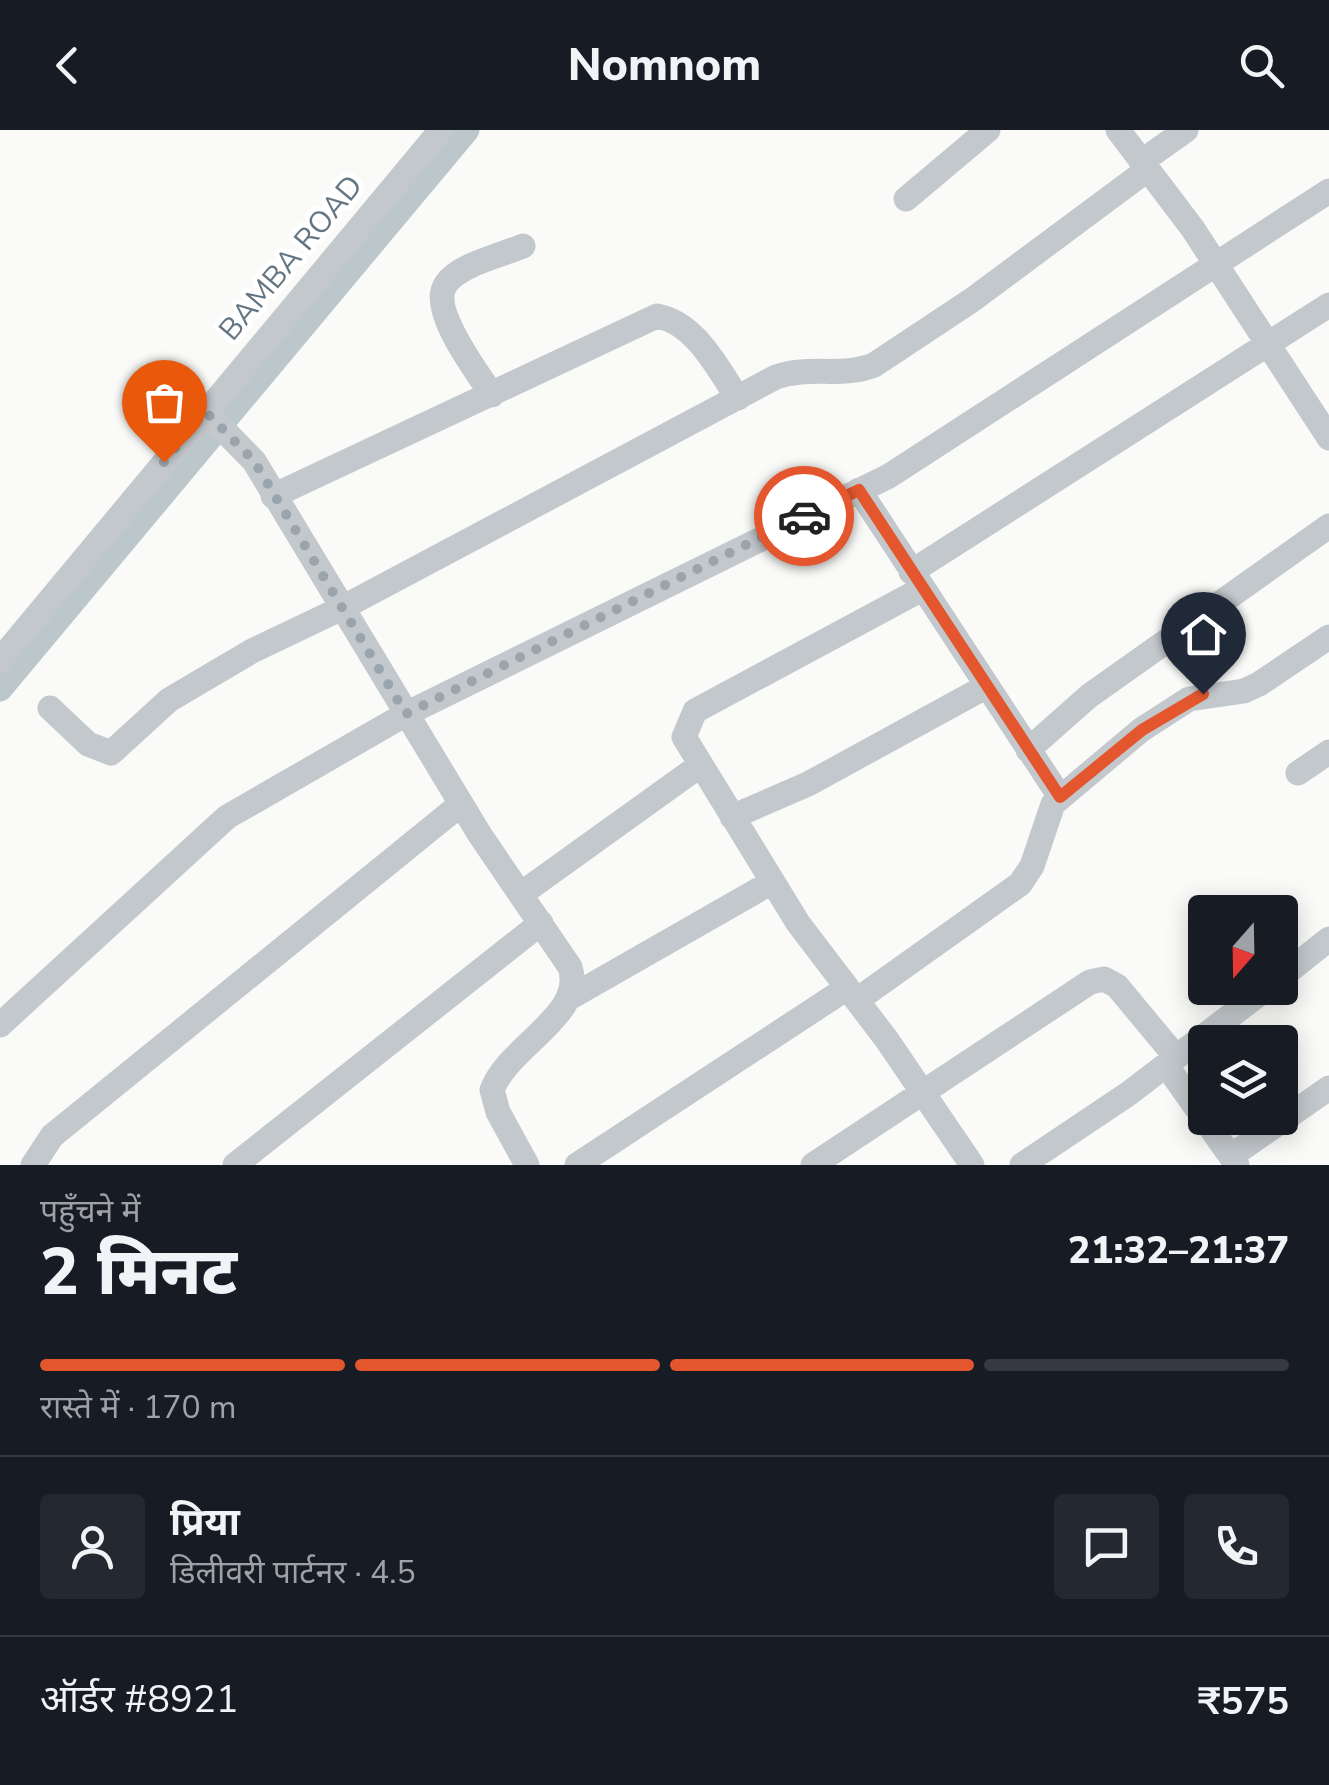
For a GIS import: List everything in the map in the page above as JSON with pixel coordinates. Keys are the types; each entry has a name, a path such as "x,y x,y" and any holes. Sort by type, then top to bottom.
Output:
{"street":[{"name":"BAMBA ROAD","path":"0,660 217,421 442,130"},
{"path":"906,199 988,130"},
{"path":"1118,130 1325,422"},
{"path":"50,708 88,744 111,753 182,690 738,398 797,370 856,372 874,365 972,300 1186,130"},
{"path":"0,1024 227,817 406,714 859,490 983,417 1329,192"},
{"path":"492,395 448,326 442,294 446,282 459,274 522,246"},
{"path":"972,1165 772,882 684,737 695,711 917,580 1329,305"},
{"path":"273,496 492,395 639,320 673,318 693,335 738,398"},
{"path":"217,421 273,496 461,804 570,967 575,982 571,997 557,1016 519,1048 492,1090 498,1112 527,1165"},
{"path":"859,490 1060,797"},
{"path":"1028,750 1090,696 1329,526"},
{"path":"577,1165 1020,884 1032,866 1044,822 1060,797 1142,730 1188,698 1244,692 1329,637"},
{"path":"732,816 808,784 987,686"},
{"path":"1298,773 1329,752"},
{"path":"520,894 699,766"},
{"path":"33,1165 52,1136 461,804"},
{"path":"571,997 772,882"},
{"path":"235,1165 540,923"},
{"path":"1298,964 1329,939"},
{"path":"813,1165 1090,982 1104,980 1133,1001 1234,1161 1329,1088"},
{"path":"1022,1165 1245,1005"}],"waterway":[{"path":"0,689 467,130"}],"way so far":[{"path":"164,462 205,411 232,434 254,461 406,714 804,516"}],"route":[{"path":"804,516 859,490 1060,797 1142,730 1188,698 1203,694"}]}
